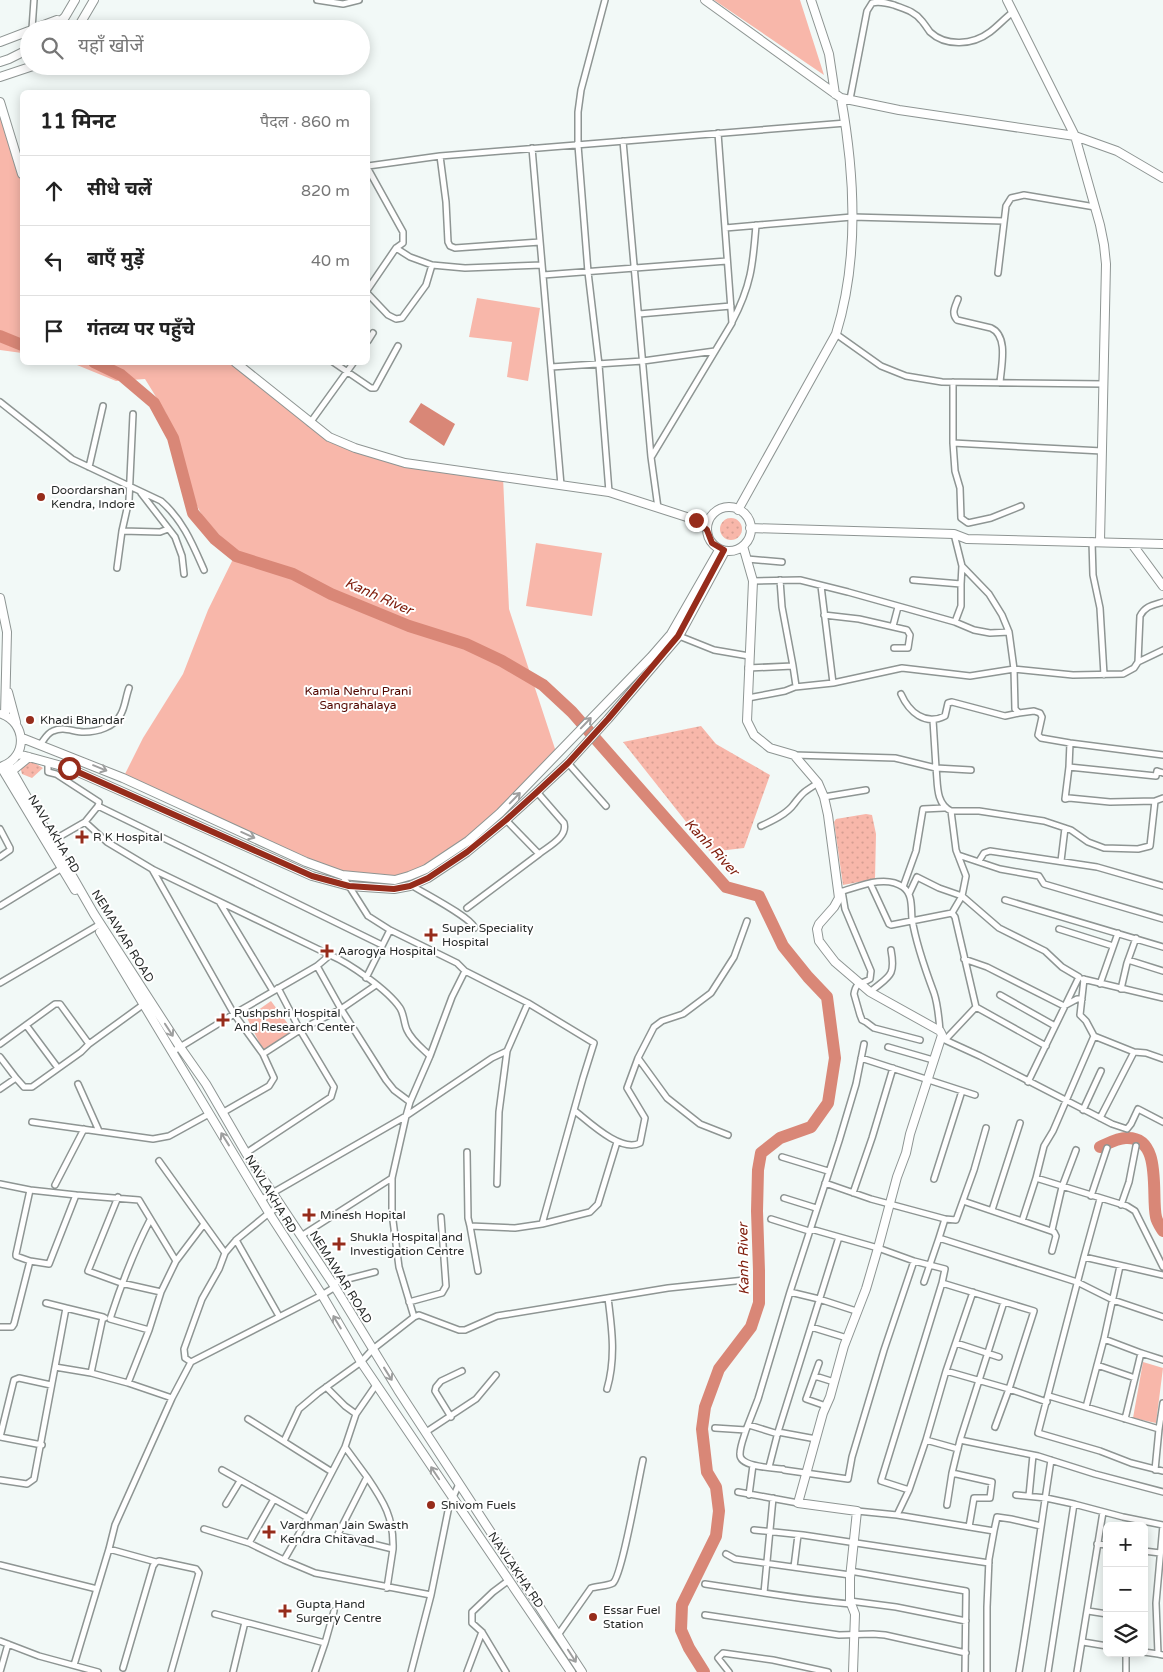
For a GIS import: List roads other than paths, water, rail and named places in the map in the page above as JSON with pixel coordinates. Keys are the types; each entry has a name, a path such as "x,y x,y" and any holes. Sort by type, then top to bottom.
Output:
{"main road":[{"path":"62,20 75,0"},
{"path":"82,20 94,0"},
{"path":"705,0 838,96 899,110 1075,136 1117,151 1163,178"},
{"path":"738,510 836,334 848,286 851,263 852,217 846,123 829,54 811,0"},
{"path":"1007,0 1075,136 1104,245 1106,264 1104,384 1096,541"},
{"path":"58,20 65,17"},
{"path":"0,42 20,34"},
{"path":"0,62 20,54"},
{"path":"0,77 20,70"},
{"path":"0,102 20,167"},
{"path":"239,365 329,438 355,448 405,463 609,492 696,520 707,530 712,543 722,550 734,550 743,546 748,539 750,528 746,516 738,510 729,508 715,512 709,520 707,530"},
{"path":"750,528 954,534 967,539 1163,544"},
{"path":"1132,544 1163,586"},
{"path":"743,546 753,581 747,721 754,735 770,748 794,755 818,783 824,797 841,891 834,907 819,924 817,929 819,941 835,962 870,992 942,1035 897,1177 866,1289 847,1338 798,1502 857,1511 850,1573 851,1603 855,1614 853,1672"},
{"path":"18,754 69,768 304,872 349,886 394,889 411,885 428,878 448,866 506,820 568,763 678,636 722,550"},
{"path":"22,738 123,778 306,862 342,874 395,880 426,869 468,842 500,813 671,634 722,550"},
{"path":"0,598 7,632 6,685 2,714 16,724"},
{"path":"4,770 18,754 22,738 16,724 6,685"},
{"path":"4,770 29,757"},
{"name":"NEMAWAR ROAD","path":"4,770 52,841 94,914 206,1084 246,1153 282,1205 459,1484 582,1672"},
{"name":"NAVLAKHA RD","path":"4,770 209,1114 361,1362 571,1672"}],"street":[{"path":"32,20 34,0"},
{"path":"316,0 343,4 359,0"},
{"path":"605,0 582,90 578,112 578,145 609,492"},
{"path":"850,99 867,11 872,3 888,3 914,13 930,32 941,40 950,42 971,42 980,39 990,33 1013,12"},
{"path":"370,167 440,156 846,123"},
{"path":"718,134 732,323"},
{"path":"623,141 658,508"},
{"path":"532,148 561,485"},
{"path":"440,156 446,202 448,242 450,246 455,248 540,242"},
{"path":"370,171 403,232 403,243 396,248 370,287"},
{"path":"998,273 1006,206 1011,198 1024,195 1095,208"},
{"path":"725,228 852,217 1004,221"},
{"path":"652,457 732,323 743,301 753,266 756,225"},
{"path":"396,248 410,257 432,265 465,268 542,265"},
{"path":"543,275 728,261"},
{"path":"370,296 388,314 396,319 402,318 426,285 432,265"},
{"path":"958,299 954,311 956,320 996,330 999,335 1002,353 1000,383"},
{"path":"640,314 731,306"},
{"path":"370,338 373,333"},
{"path":"836,334 881,366 906,376 953,382 1104,384"},
{"path":"338,365 371,388 375,388 398,346"},
{"path":"551,367 643,361 715,351"},
{"path":"310,423 352,365"},
{"path":"953,382 953,443 955,470 960,488 960,514 964,521 968,523 991,518 1020,506"},
{"path":"0,402 72,459 161,501 170,509 182,525 204,570"},
{"path":"89,467 103,406"},
{"path":"117,568 130,487 133,414"},
{"path":"953,443 1102,451"},
{"path":"139,490 177,542 182,556 184,574"},
{"path":"122,530 160,532 168,529"},
{"path":"954,534 962,566 961,606 955,622"},
{"path":"1096,541 1093,575 1100,608 1104,675"},
{"path":"747,559 782,562"},
{"path":"962,566 980,583 996,604 1009,632 1014,669 1014,706 1019,713"},
{"path":"780,580 780,596 796,686"},
{"path":"753,581 800,580 955,622 974,630 990,633 1009,632"},
{"path":"913,580 961,584"},
{"path":"822,586 824,615 834,683"},
{"path":"1138,662 1140,616 1147,607 1163,602"},
{"path":"893,626 898,607"},
{"path":"824,615 859,619 907,630 910,635 908,648 894,648"},
{"path":"678,636 714,650 749,656"},
{"path":"748,698 786,691 796,686 834,683 902,668 970,676 1014,669 1073,675 1123,674 1134,668 1138,662 1163,650"},
{"path":"748,668 793,666"},
{"path":"40,746 47,735 53,731 65,729 82,732 96,731 110,726 121,716 129,688"},
{"path":"901,694 906,706 918,716 934,720 945,716 948,703 952,702 1005,716 1034,711 1040,713 1042,717 1039,736 1070,743 1163,754"},
{"path":"934,720 936,768 940,800 944,808"},
{"path":"1070,743 1065,799 1125,802 1155,801 1163,798"},
{"path":"794,755 895,758 936,768 971,770"},
{"path":"48,762 48,772 56,774 99,802 85,822 52,841"},
{"path":"568,763 606,806"},
{"path":"1069,767 1156,776 1157,771 1163,773"},
{"path":"761,826 783,813 794,804 804,791 818,783"},
{"path":"824,797 866,790"},
{"path":"467,908 563,834 565,829 564,823 537,792"},
{"path":"903,887 916,851 923,809 944,808 951,811 978,812 1044,821 1071,830 1088,842 1104,848 1147,848 1150,846 1155,801"},
{"path":"98,806 382,945"},
{"path":"870,883 889,924 895,925 952,913 962,896 966,876 958,855 951,811"},
{"path":"506,820 539,854"},
{"path":"85,822 107,842 152,869 344,961 376,985 400,1009 407,1031 414,1041 430,1056"},
{"path":"1061,861 1065,828"},
{"path":"0,829 10,850 0,857"},
{"path":"979,861 984,853 990,851 1097,867 1163,886"},
{"path":"958,855 1000,869 1039,876 1044,884 1163,919"},
{"path":"0,906 62,868"},
{"path":"152,869 234,1014 263,1054 274,1078 269,1086 222,1113"},
{"path":"342,874 368,916 390,930 457,963 465,971 528,1003 594,1044 542,1224"},
{"path":"942,1035 934,993 923,963 912,922 910,894 917,877 939,888 962,896 999,928 1044,952 1062,968 1082,978 1100,984 1163,998"},
{"path":"910,894 903,887 887,882 870,883 841,891 845,909 870,966 871,977 867,981 860,983 854,994 862,1020 874,1028 920,1040"},
{"path":"411,885 473,924 475,928"},
{"path":"1006,900 1163,947"},
{"path":"220,903 276,989 334,1087 331,1097 246,1153"},
{"path":"952,913 955,917 976,1007 1046,1046"},
{"path":"575,1111 617,1142 636,1145 640,1143 645,1118 627,1088 638,1058 654,1027 662,1020 683,1014 711,994 734,957 747,921"},
{"path":"0,982 96,926"},
{"path":"1059,929 1113,946"},
{"path":"366,978 390,930"},
{"path":"1100,984 1118,933"},
{"path":"1121,989 1136,938"},
{"path":"870,992 892,972 894,965 891,950"},
{"path":"172,1052 318,966 330,955"},
{"path":"964,959 994,971 1064,1006"},
{"path":"1128,960 1163,971"},
{"path":"318,966 341,1009 386,1080 394,1090 410,1102"},
{"path":"414,1317 399,1267 392,1213 392,1178 410,1102 452,997 465,971"},
{"path":"1082,978 1080,1015 1086,1021 1094,1036 1134,1052 1146,1053 1163,1059"},
{"path":"1028,1082 1064,1006 1082,978"},
{"path":"263,1054 300,1030 341,1009 376,985"},
{"path":"1000,995 1055,1026"},
{"path":"1064,1006 1077,998 1082,999"},
{"path":"496,1184 499,1112 507,1051 528,1003"},
{"path":"0,1044 52,1005 60,1004 89,1044"},
{"path":"0,1057 24,1087 29,1088 82,1052 89,1044 144,1004"},
{"path":"942,1035 976,1007"},
{"path":"26,1025 58,1068"},
{"path":"942,1035 1028,1082 1112,1124 1127,1128 1132,1124 1138,1109 1163,1122"},
{"path":"1022,1221 1048,1138 1067,1101 1094,1036"},
{"path":"864,1044 856,1084 758,1399 747,1427 740,1457 742,1460 753,1465 848,1479 852,1457 884,1350 914,1262"},
{"path":"888,1047 934,1060"},
{"path":"262,1199 406,1116 492,1058 507,1051"},
{"path":"1100,1118 1134,1052"},
{"path":"638,1058 667,1098 700,1124 728,1135"},
{"path":"861,1058 975,1096"},
{"path":"853,1193 893,1068"},
{"path":"1083,1110 1101,1071"},
{"path":"0,1089 16,1078"},
{"path":"78,1084 99,1131"},
{"path":"934,1179 962,1091"},
{"path":"32,1122 152,1139 162,1138 209,1114"},
{"path":"992,1210 1020,1124"},
{"path":"825,1183 890,1204 945,1219 956,1220 974,1170 986,1128"},
{"path":"55,1184 84,1129"},
{"path":"470,1226 515,1228 542,1224 590,1212 598,1204 617,1142"},
{"path":"1121,1205 1129,1182 1136,1146"},
{"path":"1092,1196 1107,1148"},
{"path":"1052,1230 1062,1187 1076,1150"},
{"path":"467,1152 470,1226 478,1271"},
{"path":"782,1157 828,1172"},
{"path":"159,1162 225,1254"},
{"path":"301,1236 392,1178"},
{"path":"1036,1178 1135,1210 1163,1267"},
{"path":"0,1184 30,1190 139,1200 176,1261"},
{"path":"30,1190 16,1256 30,1261 49,1264 76,1195"},
{"path":"118,1197 88,1271 121,1283 161,1292"},
{"path":"784,1198 816,1208"},
{"path":"1100,1199 1038,1434 1100,1451 1130,1463 1163,1471"},
{"path":"963,1201 1052,1230 1056,1236 1052,1250"},
{"path":"192,1362 185,1358 184,1349 202,1299 220,1269 225,1254 236,1240 269,1213 282,1205"},
{"path":"409,1302 442,1293 445,1289 441,1218"},
{"path":"771,1219 878,1248 914,1262 945,1268 881,1482 908,1490"},
{"path":"924,1282 945,1219"},
{"path":"110,1319 121,1283 134,1251 150,1220"},
{"path":"128,1383 149,1330 161,1292 176,1261 204,1224"},
{"path":"769,1467 810,1327 839,1237"},
{"path":"939,1238 1077,1282 1113,1300 1163,1317"},
{"path":"236,1240 279,1316"},
{"path":"1084,1257 1163,1275"},
{"path":"0,1327 12,1327 14,1324 30,1261"},
{"path":"1086,1407 1120,1266"},
{"path":"74,1665 110,1549 115,1525 172,1398 192,1362 279,1316 322,1296 333,1285 376,1272"},
{"path":"284,1441 299,1409 361,1362 373,1349 414,1317 419,1316 459,1330 465,1330 497,1316 668,1288 745,1280"},
{"path":"942,1283 1034,1311 995,1427"},
{"path":"790,1292 856,1311"},
{"path":"897,1515 926,1440 946,1371 973,1292"},
{"path":"607,1389 612,1372 613,1338 608,1298"},
{"path":"947,1505 960,1440 1004,1302"},
{"path":"46,1303 149,1330"},
{"path":"0,1480 27,1484 34,1479 42,1445 51,1384 66,1308"},
{"path":"91,1373 103,1317"},
{"path":"810,1327 847,1338"},
{"path":"1104,1338 1163,1360"},
{"path":"956,1343 999,1357"},
{"path":"1125,1419 1141,1353"},
{"path":"819,1363 806,1399 826,1406"},
{"path":"1097,1365 1135,1378"},
{"path":"55,1367 91,1373 172,1398"},
{"path":"451,1417 436,1391 436,1386 441,1381 462,1371"},
{"path":"946,1371 1047,1402"},
{"path":"426,1432 476,1399 496,1375"},
{"path":"815,1376 834,1382"},
{"path":"42,1445 0,1438 14,1380 19,1378 51,1384"},
{"path":"284,1560 345,1447 356,1414 376,1385"},
{"path":"326,1387 356,1414"},
{"path":"1049,1396 1159,1429"},
{"path":"1155,1470 1163,1403"},
{"path":"248,1419 332,1472"},
{"path":"715,1428 747,1427 816,1439"},
{"path":"926,1440 958,1448"},
{"path":"960,1440 1033,1455 1163,1492"},
{"path":"345,1447 384,1502 390,1518 393,1549 387,1588"},
{"path":"1029,1496 1033,1455"},
{"path":"558,1635 590,1588 612,1584 616,1579 642,1460"},
{"path":"1019,1672 1051,1460"},
{"path":"750,1494 753,1465"},
{"path":"222,1470 308,1518"},
{"path":"952,1473 992,1482 990,1498 974,1498 969,1527"},
{"path":"367,1477 338,1534 393,1549"},
{"path":"226,1504 240,1481"},
{"path":"411,1672 431,1595 449,1506 459,1484"},
{"path":"738,1492 798,1502"},
{"path":"1016,1495 1046,1498 1163,1525 1160,1586 1156,1603 1160,1655"},
{"path":"764,1593 773,1498"},
{"path":"249,1542 274,1499"},
{"path":"1048,1672 1074,1504"},
{"path":"857,1511 897,1515 994,1530"},
{"path":"1077,1672 1103,1512"},
{"path":"987,1672 989,1563 997,1517 1041,1526"},
{"path":"204,1529 249,1542 315,1573 431,1595"},
{"path":"754,1530 989,1563"},
{"path":"794,1567 798,1535"},
{"path":"1097,1544 1103,1545"},
{"path":"110,1549 156,1562 159,1561 196,1569 199,1574 171,1672"},
{"path":"1148,1552 1161,1556"},
{"path":"726,1554 735,1559 850,1573 966,1591 965,1672"},
{"path":"123,1668 156,1562"},
{"path":"0,1565 97,1589"},
{"path":"506,1672 482,1632 472,1623 472,1612 509,1580"},
{"path":"705,1584 792,1598 896,1608 966,1621"},
{"path":"315,1672 334,1611"},
{"path":"1088,1611 1103,1613"},
{"path":"216,1614 324,1643"},
{"path":"705,1615 839,1635 885,1635 966,1653"},
{"path":"233,1672 245,1622"},
{"path":"467,1672 482,1632"},
{"path":"0,1641 39,1656 98,1672"},
{"path":"1083,1642 1103,1645"},
{"path":"0,1672 8,1644"},
{"path":"729,1672 718,1658 723,1653 773,1660 828,1672"},
{"path":"1126,1657 1126,1672"}],"waterway":[{"name":"Kanh River","path":"0,336 20,344"},
{"name":"Kanh River","path":"100,365 121,375 154,403 173,438 193,513 215,539 236,556 293,574 331,594 409,626 466,644 502,661 543,685 572,712 726,887 759,896 783,946 827,997 835,1058 828,1103 811,1127 780,1138 761,1153 758,1170 757,1211 759,1303 751,1327 719,1369 705,1407 702,1429 707,1472 716,1487 719,1511 716,1536 682,1605 681,1630 689,1648 704,1672"},
{"path":"1100,1147 1123,1138 1138,1140 1146,1146 1153,1168 1156,1217 1163,1231"}],"place":[{"name":"Doordarshan Kendra, Indore","path":"41,497"},
{"name":"Khadi Bhandar","path":"30,720"},
{"name":"R K Hospital","path":"82,837"},
{"name":"Super Speciality Hospital","path":"431,935"},
{"name":"Aarogya Hospital","path":"327,951"},
{"name":"Pushpshri Hospital And Research Center","path":"223,1020"},
{"name":"Minesh Hopital","path":"309,1215"},
{"name":"Shukla Hospital and Investigation Centre","path":"339,1244"},
{"name":"Shivom Fuels","path":"431,1505"},
{"name":"Vardhman Jain Swasth Kendra Chitavad","path":"269,1532"},
{"name":"Gupta Hand Surgery Centre","path":"285,1611"},
{"name":"Essar Fuel Station","path":"593,1617"}],"park label":[{"name":"Kamla Nehru Prani Sangrahalaya","path":"358,698"}]}
